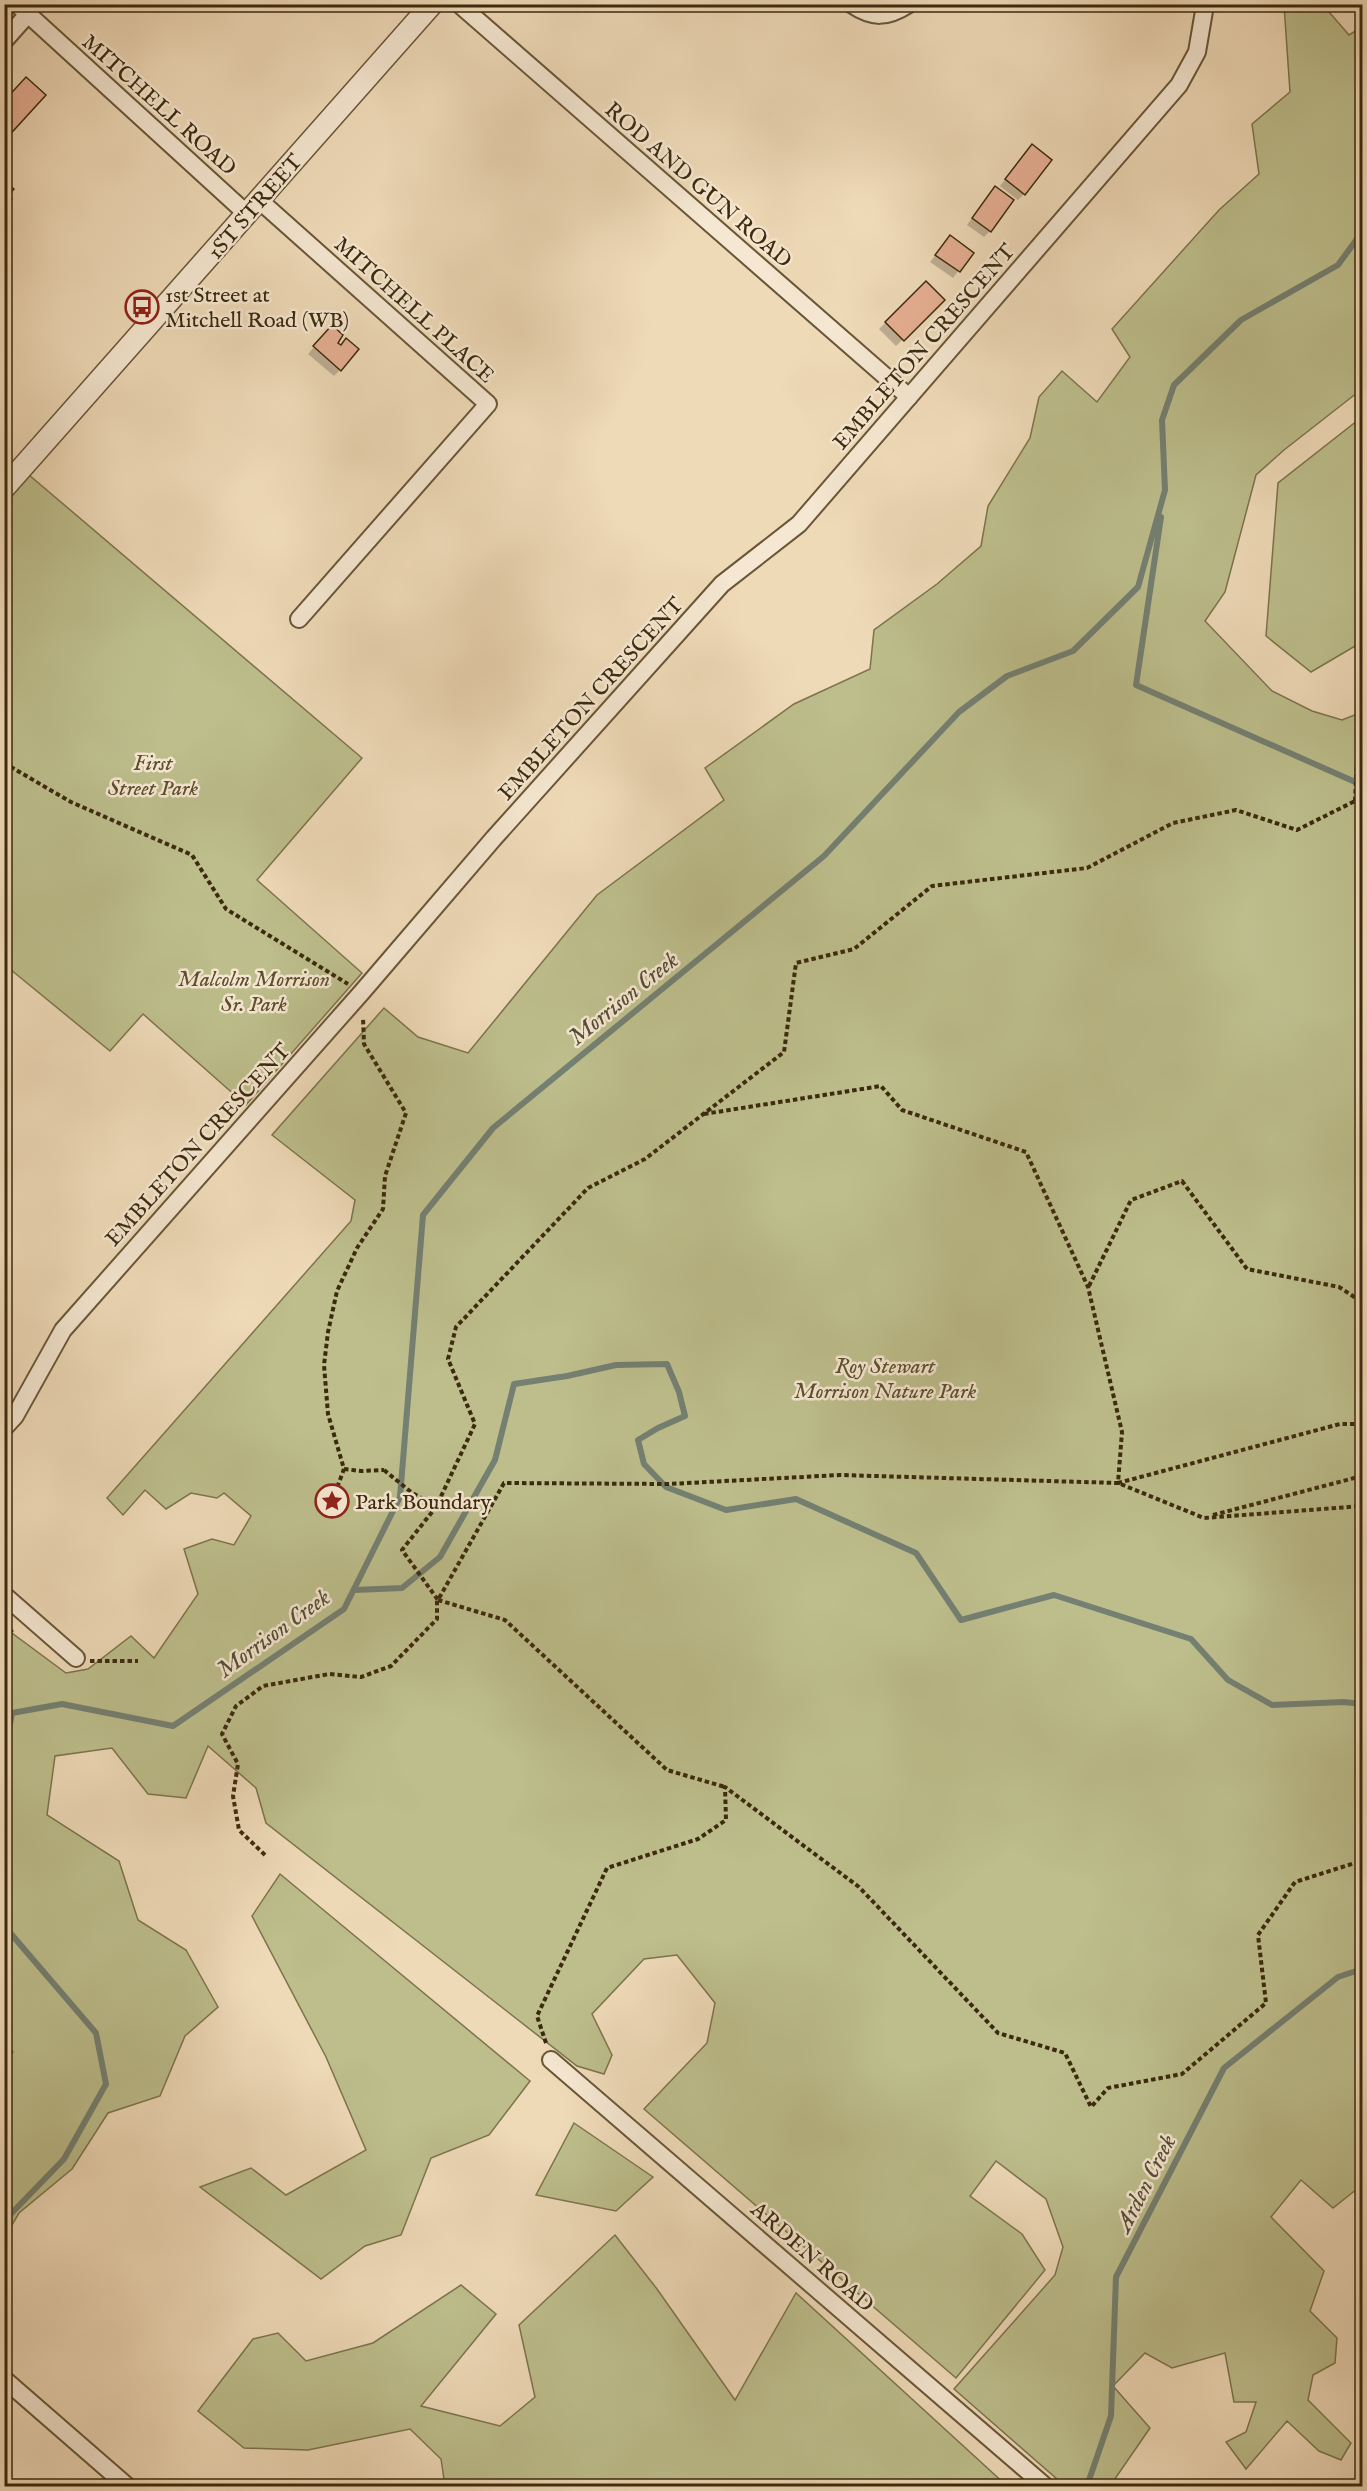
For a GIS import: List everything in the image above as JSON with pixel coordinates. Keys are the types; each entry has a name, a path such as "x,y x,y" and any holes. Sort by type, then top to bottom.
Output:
{"street":[{"name":"1ST STREET","path":"4,488 432,4"},
{"name":"ROD AND GUN ROAD","path":"459,4 909,397"},
{"path":"851,4 864,13 892,15 909,4"},
{"name":"EMBLETON CRESCENT","path":"4,1428 15,1416 63,1330 362,992 494,838 722,584 799,524 1179,85 1197,52 1204,11 1202,4"},
{"name":"MITCHELL ROAD","path":"22,9 253,207"},
{"path":"4,41 22,9"},
{"name":"MITCHELL PLACE","path":"253,207 488,404 298,619"},
{"path":"4,1595 76,1658"},
{"name":"ARDEN ROAD","path":"551,2060 1045,2487"},
{"path":"4,2379 127,2487"}],"path":[{"path":"1355,801 1356,743 1359,718 1362,720"},
{"path":"4,762 71,802 192,855 226,909 362,992 364,1044 406,1113 385,1176 383,1209 357,1248 337,1291 328,1332 324,1365 328,1414 344,1468 333,1502"},
{"path":"1355,801 1362,807"},
{"path":"1355,801 1297,830 1236,810 1173,823 1087,868 932,886 854,949 796,963 784,1052 645,1159 588,1188 456,1327 448,1359 475,1424 436,1507 402,1550 438,1600 505,1620 667,1770 725,1787 859,1887 998,2033 1065,2053 1091,2107 1108,2088 1182,2074 1266,2003 1258,1935 1295,1882 1359,1862 1362,1858"},
{"path":"704,1114 881,1086 902,1110 1026,1152 1088,1287 1122,1432 1118,1483"},
{"path":"1088,1287 1131,1200 1182,1181 1247,1269 1339,1287 1362,1302"},
{"path":"265,1855 238,1830 232,1796 238,1764 222,1734 236,1706 263,1686 330,1674 361,1677 391,1666 437,1619 438,1600 504,1483 669,1484 840,1474 1118,1483 1340,1425 1362,1424"},
{"path":"344,1468 361,1471 384,1470 411,1492 436,1507"},
{"path":"1204,1518 1362,1476"},
{"path":"1118,1483 1204,1518 1362,1506"},
{"path":"76,1658 96,1661 138,1661"},
{"path":"551,2060 537,2016 607,1868 698,1839 726,1820 725,1787"}],"green space":[{"name":"Roy Stewart Morrison Nature Park","path":"1284,5 1323,5 1349,35 1362,27 1362,389 1256,475 1225,592 1205,621 1272,691 1312,711 1342,720 1362,712 1362,2185 1333,2208 1301,2180 1271,2217 1324,2271 1310,2311 1337,2338 1335,2363 1313,2375 1308,2400 1351,2443 1341,2460 1319,2451 1287,2421 1246,2469 1226,2442 1246,2432 1256,2402 1234,2402 1225,2353 1172,2368 1145,2353 1113,2386 1150,2428 1110,2486 1065,2486 954,2389 1055,2275 1063,2247 1046,2199 996,2161 970,2196 1022,2234 1045,2270 956,2378 644,2109 707,2043 715,2003 677,1955 644,1959 592,2014 612,2055 604,2074 577,2066 266,1823 256,1788 208,1746 186,1798 148,1794 112,1748 55,1756 47,1815 119,1861 138,1920 186,1950 218,2007 185,2036 160,2096 108,2113 72,2169 19,2213 5,2237 4,2058 13,2052 4,2040 5,1628 66,1673 88,1669 131,1636 154,1658 198,1594 184,1549 212,1539 234,1545 251,1516 224,1493 217,1498 191,1493 166,1509 145,1490 123,1515 107,1498 351,1221 355,1200 272,1135 384,1008 418,1037 468,1053 597,895 724,800 705,768 794,704 870,669 874,630 937,584 981,546 988,506 1030,438 1039,397 1062,371 1097,402 1130,357 1112,329 1219,210 1259,174 1252,124 1290,92"},
{"path":"1362,417 1362,642 1311,672 1266,636 1278,483"},
{"name":"First Street Park","path":"22,469 362,758 257,880 362,973 246,1105 143,1014 110,1051 5,965 4,488"},
{"path":"280,1874 530,2081 489,2135 431,2158 401,2235 365,2246 321,2279 200,2187 251,2168 286,2195 366,2150 326,2057 252,1916"},
{"path":"574,2123 653,2177 616,2211 536,2195"},
{"path":"615,2235 657,2289 735,2400 796,2293 1007,2486 445,2486 441,2459 410,2429 308,2450 244,2448 198,2411 253,2339 278,2333 306,2361 373,2343 461,2285 496,2314 421,2406 500,2426 535,2397 519,2325"}],"building":[{"path":"26,77 46,95 4,141 4,101"},
{"path":"1032,144 1052,160 1025,195 1005,179"},
{"path":"4,181 14,189 8,195 4,192"},
{"path":"995,186 1014,200 991,232 972,218"},
{"path":"4,192 12,199 4,208"},
{"path":"950,235 974,253 960,272 935,255"},
{"path":"926,281 945,300 904,341 885,322"},
{"path":"332,325 343,335 338,343 341,345 346,338 359,349 341,371 313,346"}],"waterway":[{"name":"Morrison Creek","path":"4,1757 12,1713 62,1704 173,1726 344,1609 400,1497 423,1215 493,1128 824,856 959,712 1007,676 1073,651 1138,587 1165,490 1162,420 1174,385 1241,320 1338,265 1362,232"},
{"path":"1161,517 1136,685 1362,785"},
{"path":"354,1590 402,1588 440,1557 495,1460 514,1384 567,1376 616,1365 667,1364 679,1392 685,1416 638,1440 644,1464 666,1487 726,1510 796,1499 916,1553 961,1620 1054,1595 1191,1639 1228,1680 1272,1705 1344,1702 1362,1704"},
{"path":"4,1921 6,1928 96,2033 106,2084 64,2159 4,2221"},
{"name":"Arden Creek","path":"1087,2486 1111,2416 1116,2277 1224,2068 1338,1977 1362,1969"}],"place":[{"name":"1st Street at Mitchell Road (WB)","path":"142,307"},
{"name":"Park Boundary","path":"332,1501"}],"park label":[{"name":"Malcolm Morrison Sr. Park","path":"254,990"}]}
